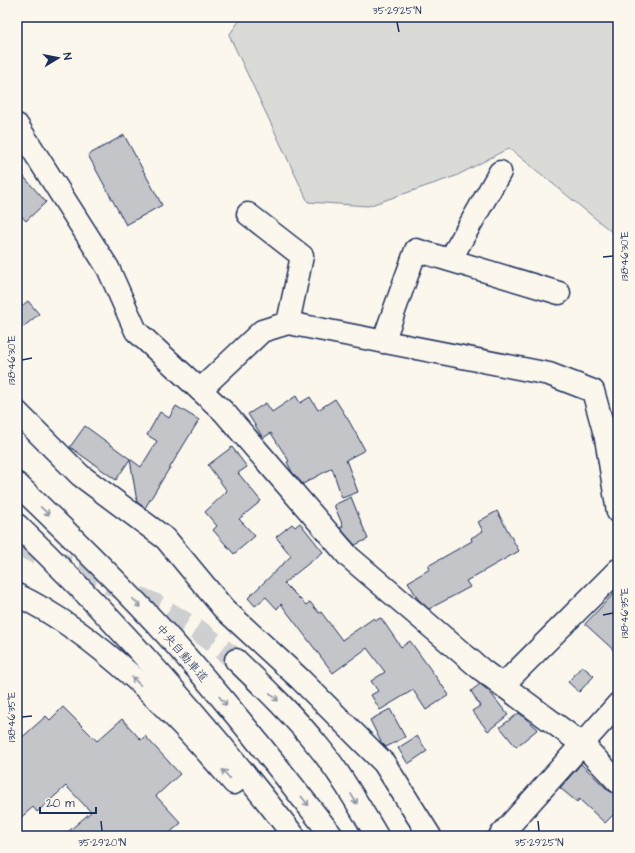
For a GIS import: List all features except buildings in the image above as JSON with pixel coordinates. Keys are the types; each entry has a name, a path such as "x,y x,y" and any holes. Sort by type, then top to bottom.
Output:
{"main road":[{"path":"17,125 108,268 136,331 224,412 349,557 502,686 582,744 618,782"},
{"path":"450,260 500,172"},
{"path":"248,214 302,256 288,323"},
{"path":"383,342 416,250 559,293"},
{"path":"200,390 262,331 288,323 549,374 593,391 612,436 618,512"},
{"path":"17,412 80,475 166,539 224,609 300,679 384,763 430,836"},
{"name":"中央自動車道","path":"17,484 99,563 155,622 288,780 332,836"},
{"path":"17,525 77,583 146,658 294,836"},
{"path":"502,686 618,570"},
{"path":"17,595 71,626 119,665 164,708 217,764 279,836"},
{"path":"236,660 281,703 319,747 350,791 377,836"},
{"path":"500,836 618,704"}],"shaded area":[{"path":"242,17 618,17 618,237 509,148 456,176 368,206 308,202 229,35"}],"tunnel":[{"path":"17,545 154,604 200,632 236,660"}]}
